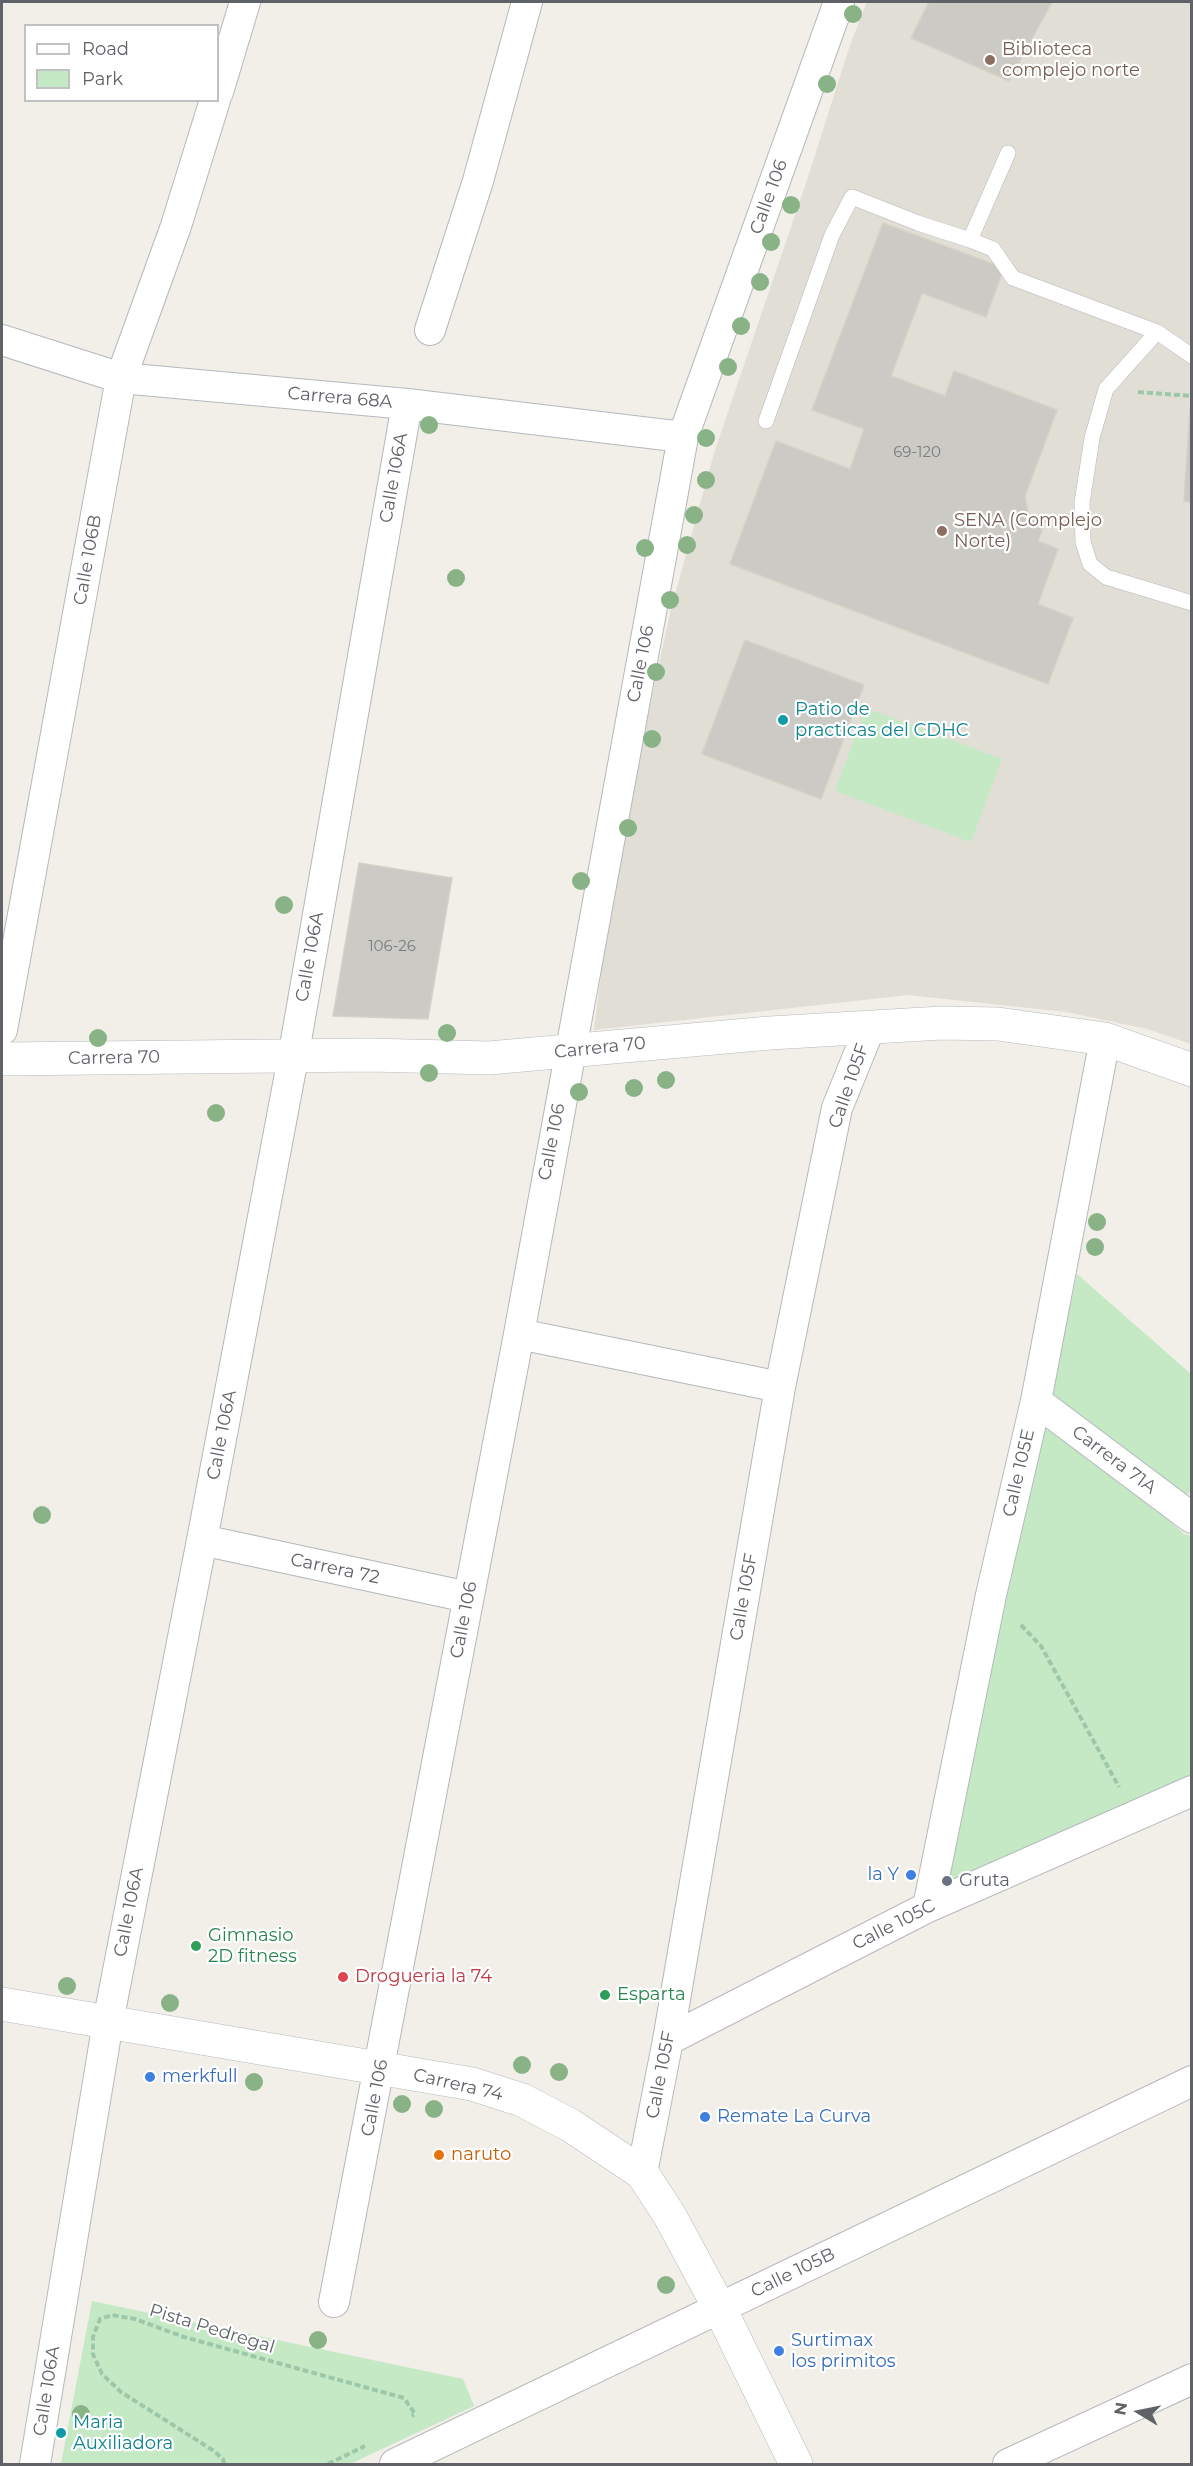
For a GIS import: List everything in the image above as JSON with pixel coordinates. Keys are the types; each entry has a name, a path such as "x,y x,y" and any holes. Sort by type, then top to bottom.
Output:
{"street":[{"path":"219,89 245,2"},
{"path":"430,330 478,181 527,2"},
{"name":"Calle 106","path":"334,2302 381,2069 519,1334 683,437 839,2"},
{"name":"Calle 106B","path":"2,1030 121,378 176,226 214,102"},
{"name":"Carrera 68A","path":"2,340 121,378 407,404 683,437"},
{"name":"Calle 106A","path":"35,2464 108,2022 293,1058 407,404"},
{"name":"Carrera 70","path":"2,1059 293,1058 370,1055 489,1058 770,1032 942,1023 998,1024 1105,1039 1191,1070"},
{"name":"Calle 105F","path":"642,2172 668,2040 780,1386 837,1108 870,1027"},
{"name":"Calle 105E","path":"928,1907 991,1595 1036,1401 1105,1039"},
{"path":"519,1334 780,1386"},
{"name":"Carrera 71A","path":"1036,1401 1191,1518"},
{"name":"Carrera 72","path":"202,1540 468,1597"},
{"name":"Calle 105C","path":"668,2040 928,1907 1191,1791"},
{"name":"Carrera 74","path":"2,2004 472,2084 522,2100 570,2125 642,2172 670,2216 720,2309 795,2464"},
{"name":"Calle 105B","path":"395,2464 1191,2081"},
{"path":"1008,2464 1191,2379"}],"lane":[{"path":"970,240 1008,153"},
{"path":"766,421 832,235 852,197 993,249 1013,278 1157,332 1191,356"},
{"path":"1157,332 1106,389 1092,438 1082,503 1083,542 1090,564 1106,577 1191,603"}],"path":[{"path":"1106,389 1191,396"},
{"path":"991,1595 1041,1646 1135,1817"},
{"name":"Pista Pedregal","path":"224,2464 214,2451 121,2392 102,2374 93,2354 93,2337 100,2319 112,2315 135,2319 184,2337 404,2398 415,2414 406,2420"},
{"path":"328,2464 370,2443"}],"shaded area":[{"name":"SENA (Complejo Norte)","path":"867,2 1191,2 1191,1044 1147,1029 1066,1012 908,995 594,1030 613,877 671,609 714,453 808,177 850,45"}],"green space":[{"path":"866,708 1002,759 971,842 835,791"},
{"path":"1077,1274 1191,1374 1191,1490 1167,1518 1184,1534 1191,1536 1191,1803 944,1887 1005,1604 1015,1512 1025,1513"},
{"path":"92,2301 463,2379 474,2406 350,2464 61,2464"}],"building":[{"name":"Biblioteca complejo norte","path":"929,2 1052,2 1009,81 911,38"},
{"path":"883,223 1004,268 986,317 922,293 891,376 945,396 954,371 1057,410 1025,496 1028,513 1046,520 1038,541 1058,549 1038,604 1073,618 1048,684 730,564 776,441 850,469 864,429 812,410"},
{"path":"1190,408 1192,408 1192,502 1184,501"},
{"name":"Patio de practicas del CDHC","path":"745,640 864,685 821,799 702,754"},
{"path":"359,863 452,878 428,1019 333,1016"}],"place":[{"name":"Biblioteca complejo norte","path":"990,60"},
{"name":"SENA (Complejo Norte)","path":"942,531"},
{"name":"Patio de practicas del CDHC","path":"783,720"},
{"name":"la Y","path":"911,1875"},
{"name":"Gruta","path":"947,1881"},
{"name":"Gimnasio 2D fitness","path":"196,1946"},
{"name":"Drogueria la 74","path":"343,1977"},
{"name":"Esparta","path":"605,1995"},
{"name":"merkfull","path":"150,2077"},
{"name":"Remate La Curva","path":"705,2117"},
{"name":"naruto","path":"439,2155"},
{"name":"Surtimax los primitos","path":"779,2351"},
{"name":"Maria Auxiliadora","path":"61,2433"}]}
